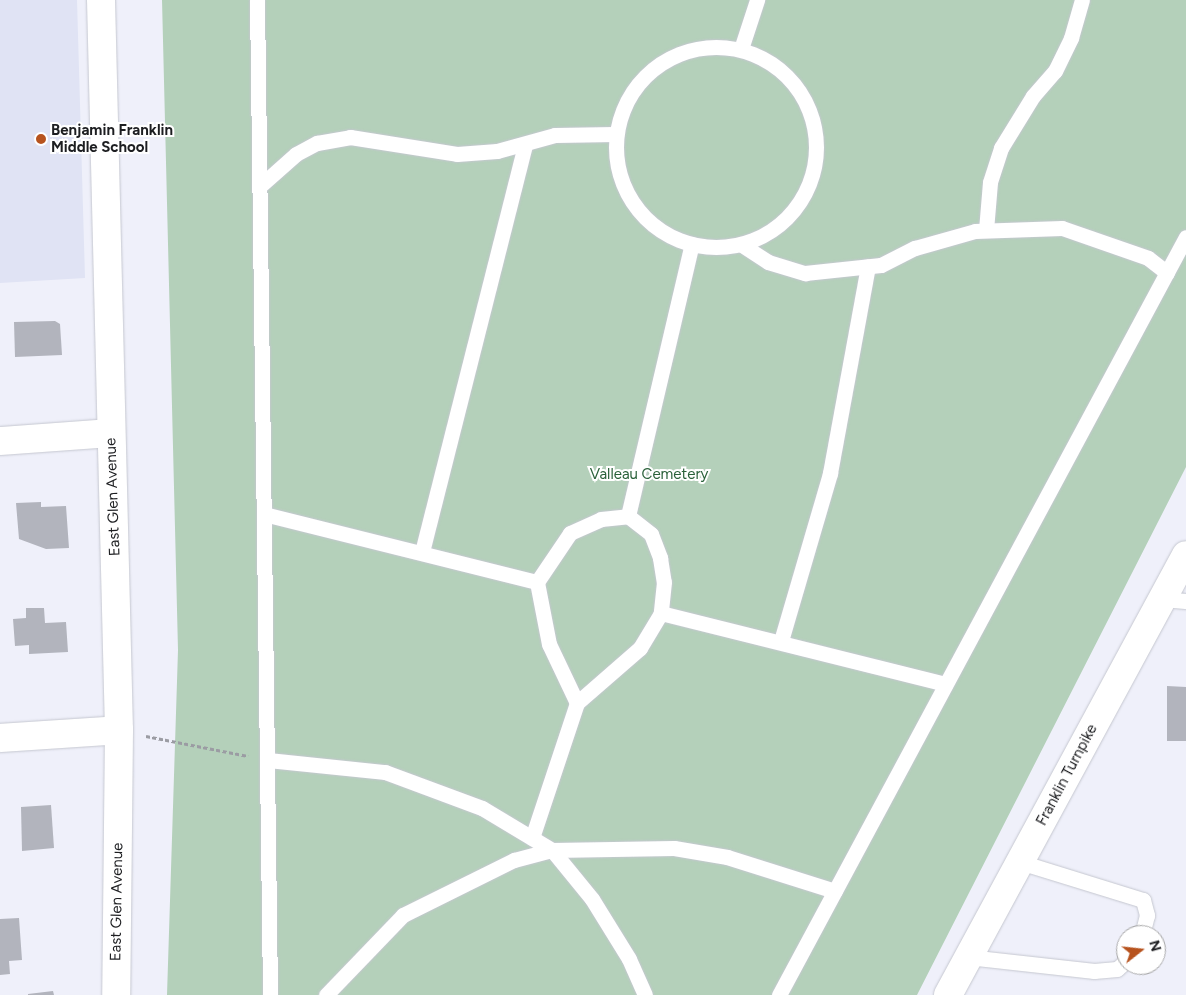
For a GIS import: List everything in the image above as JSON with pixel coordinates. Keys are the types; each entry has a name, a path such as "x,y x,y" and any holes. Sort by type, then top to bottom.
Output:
{"street":[{"name":"East Glen Avenue","path":"101,0 119,730 116,995"},
{"path":"0,441 111,433"},
{"name":"Franklin Turnpike","path":"948,995 1020,862 1174,600 1186,555"},
{"path":"0,738 119,730"}],"lane":[{"path":"257,0 270,995"},
{"path":"741,49 757,0"},
{"path":"986,230 990,182 1001,148 1033,96 1055,71 1071,38 1082,0"},
{"path":"718,46 741,49 761,57 786,75 806,101 816,134 814,172 796,209 765,236 742,245 713,248 692,244 656,229 628,198 616,162 615,134 623,106 643,77 681,52 718,46"},
{"path":"260,186 296,154 317,143 350,137 457,154 525,145 555,135 615,134"},
{"path":"422,552 525,145"},
{"path":"742,245 768,262 805,273 881,265 915,248 986,230 1062,228 1148,258 1167,273"},
{"path":"780,995 1186,237"},
{"path":"628,516 692,244"},
{"path":"781,641 830,473 868,266"},
{"path":"264,514 537,582"},
{"path":"532,838 577,703 640,648 661,613 664,582 660,558 650,534 628,516 602,519 570,533 537,582 550,644 577,703"},
{"path":"661,613 781,641 946,684"},
{"path":"268,760 385,772 482,808 552,850 592,899 629,959 645,995"},
{"path":"326,995 403,915 514,860 552,850 674,848 727,857 835,891"},
{"path":"1020,862 1143,900 1147,915 1144,925"},
{"path":"968,957 1094,971 1116,969"}],"path":[{"path":"119,730 268,760"}],"shaded area":[{"name":"Benjamin Franklin Middle School","path":"0,0 77,0 85,278 0,283"}],"green space":[{"name":"Valleau Cemetery","path":"162,0 1186,0 1186,467 917,995 167,995 178,650"}],"building":[{"path":"55,321 60,324 62,355 15,357 14,322"},
{"path":"41,502 41,507 66,506 69,548 46,549 19,539 16,503"},
{"path":"26,608 44,608 45,623 66,622 68,652 29,654 29,645 15,646 13,619 26,618"},
{"path":"1167,686 1186,687 1186,741 1167,741"},
{"path":"51,805 54,848 22,851 21,807"},
{"path":"19,918 22,960 9,961 10,974 0,975 0,919"},
{"path":"53,991 54,995 28,995 28,994"}],"place":[{"name":"Benjamin Franklin Middle School","path":"41,139"}]}
